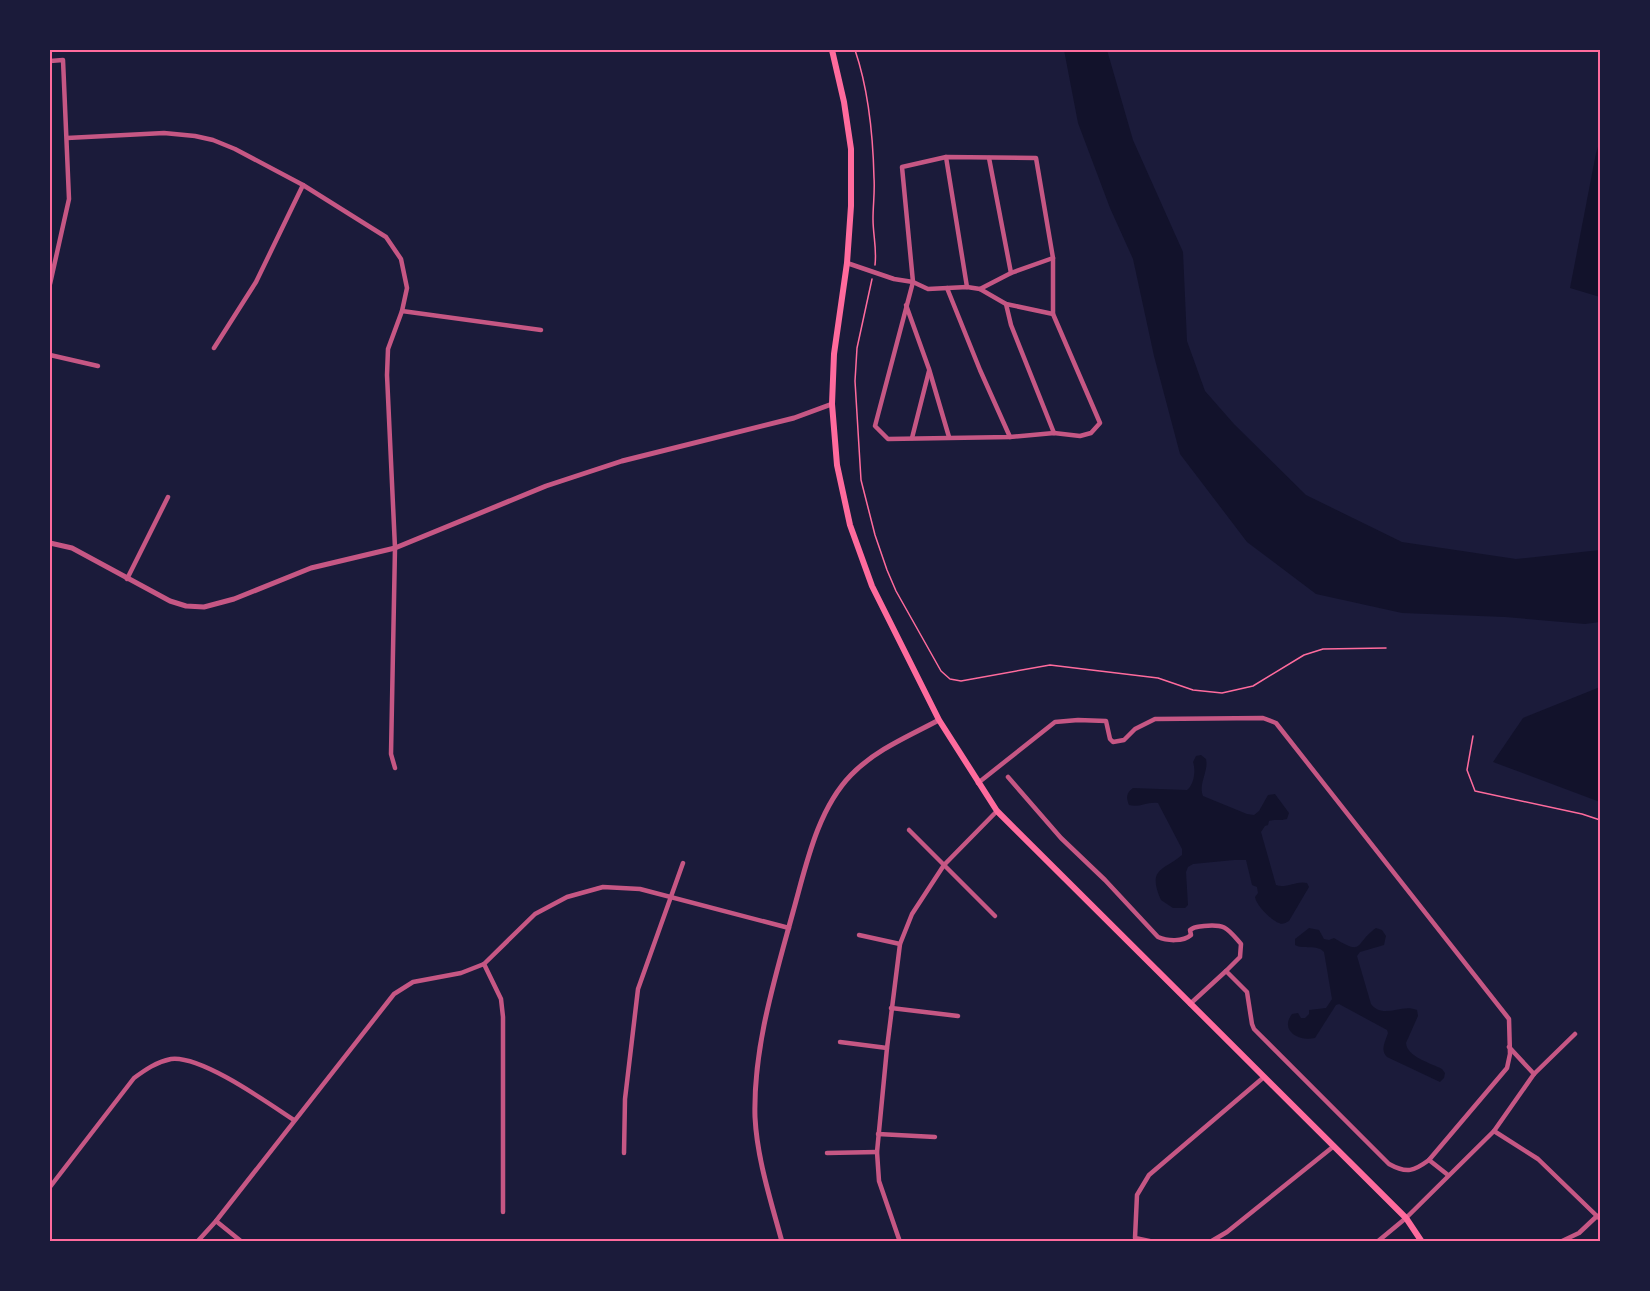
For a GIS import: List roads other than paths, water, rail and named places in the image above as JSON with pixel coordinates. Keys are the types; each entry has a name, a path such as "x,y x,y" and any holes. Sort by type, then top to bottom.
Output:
{"main road":[{"path":"832,50 844,102 851,149 851,206 847,263 834,354 832,404 837,465 854,535 872,586 939,720 997,811 1406,1218 1422,1242"}],"street":[{"path":"50,61 63,60 69,199 50,284"},
{"path":"67,138 153,133 195,136 213,140 303,185 386,237 401,259 407,288 402,311 388,349 387,375 395,548 391,754 395,768"},
{"path":"946,157 967,287"},
{"path":"946,157 990,158 1036,158 1053,258 1053,314 1100,423 1091,433 1080,436 1054,433 888,438 875,426 913,282 902,167 946,157"},
{"path":"990,158 1011,273"},
{"path":"214,348 256,282 303,185"},
{"path":"980,288 1011,273 1053,258"},
{"path":"847,263 894,279 913,282 928,289 980,288 1006,304 1053,314"},
{"path":"947,288 1010,436"},
{"path":"906,304 949,436"},
{"path":"1006,304 1011,324 1054,433"},
{"path":"402,311 541,330"},
{"path":"50,355 98,366"},
{"path":"912,438 929,369"},
{"path":"50,543 72,548 170,601 186,606 204,607 234,599 311,568 395,548 566,479 622,461 794,418 832,404"},
{"path":"127,579 168,497"},
{"path":"978,783 1055,722 1106,721 1110,739 1113,742 1124,740 1135,729 1155,719 1263,718 1276,723 1509,1019 1507,1068 1430,1160 1416,1169 1401,1170 1389,1164 1254,1029 1247,992 1226,970"},
{"path":"782,1242 757,1137 755,1116 758,1073 763,1034 776,973 816,838 827,810 840,788 862,764 939,720"},
{"path":"1008,777 1061,838 1105,880 1158,937 1165,940 1187,939 1191,935 1190,930 1194,927 1221,925 1226,927 1241,944 1240,957 1190,1004"},
{"path":"900,1242 879,1181 877,1152 891,1008 900,944 912,914 944,865 997,811"},
{"path":"909,830 995,916"},
{"path":"624,1153 625,1099 638,989 683,863"},
{"path":"196,1242 216,1221 393,994 413,982 461,973 484,964 535,914 567,897 603,887 640,889 789,928"},
{"path":"860,935 900,944"},
{"path":"484,964 501,999 503,1017 503,1212"},
{"path":"891,1008 958,1016"},
{"path":"1377,1242 1406,1218 1494,1131 1534,1074 1575,1034"},
{"path":"840,1042 887,1048"},
{"path":"1509,1047 1534,1074"},
{"path":"50,1187 134,1078 151,1065 172,1059 189,1061 230,1078 294,1120"},
{"path":"1154,1242 1135,1238 1137,1195 1149,1175 1264,1077"},
{"path":"1494,1131 1538,1159 1599,1218 1579,1233 1560,1242"},
{"path":"878,1134 935,1137"},
{"path":"1210,1242 1227,1232 1334,1146"},
{"path":"827,1153 877,1152"},
{"path":"1430,1160 1448,1174"},
{"path":"216,1221 242,1242"}]}
